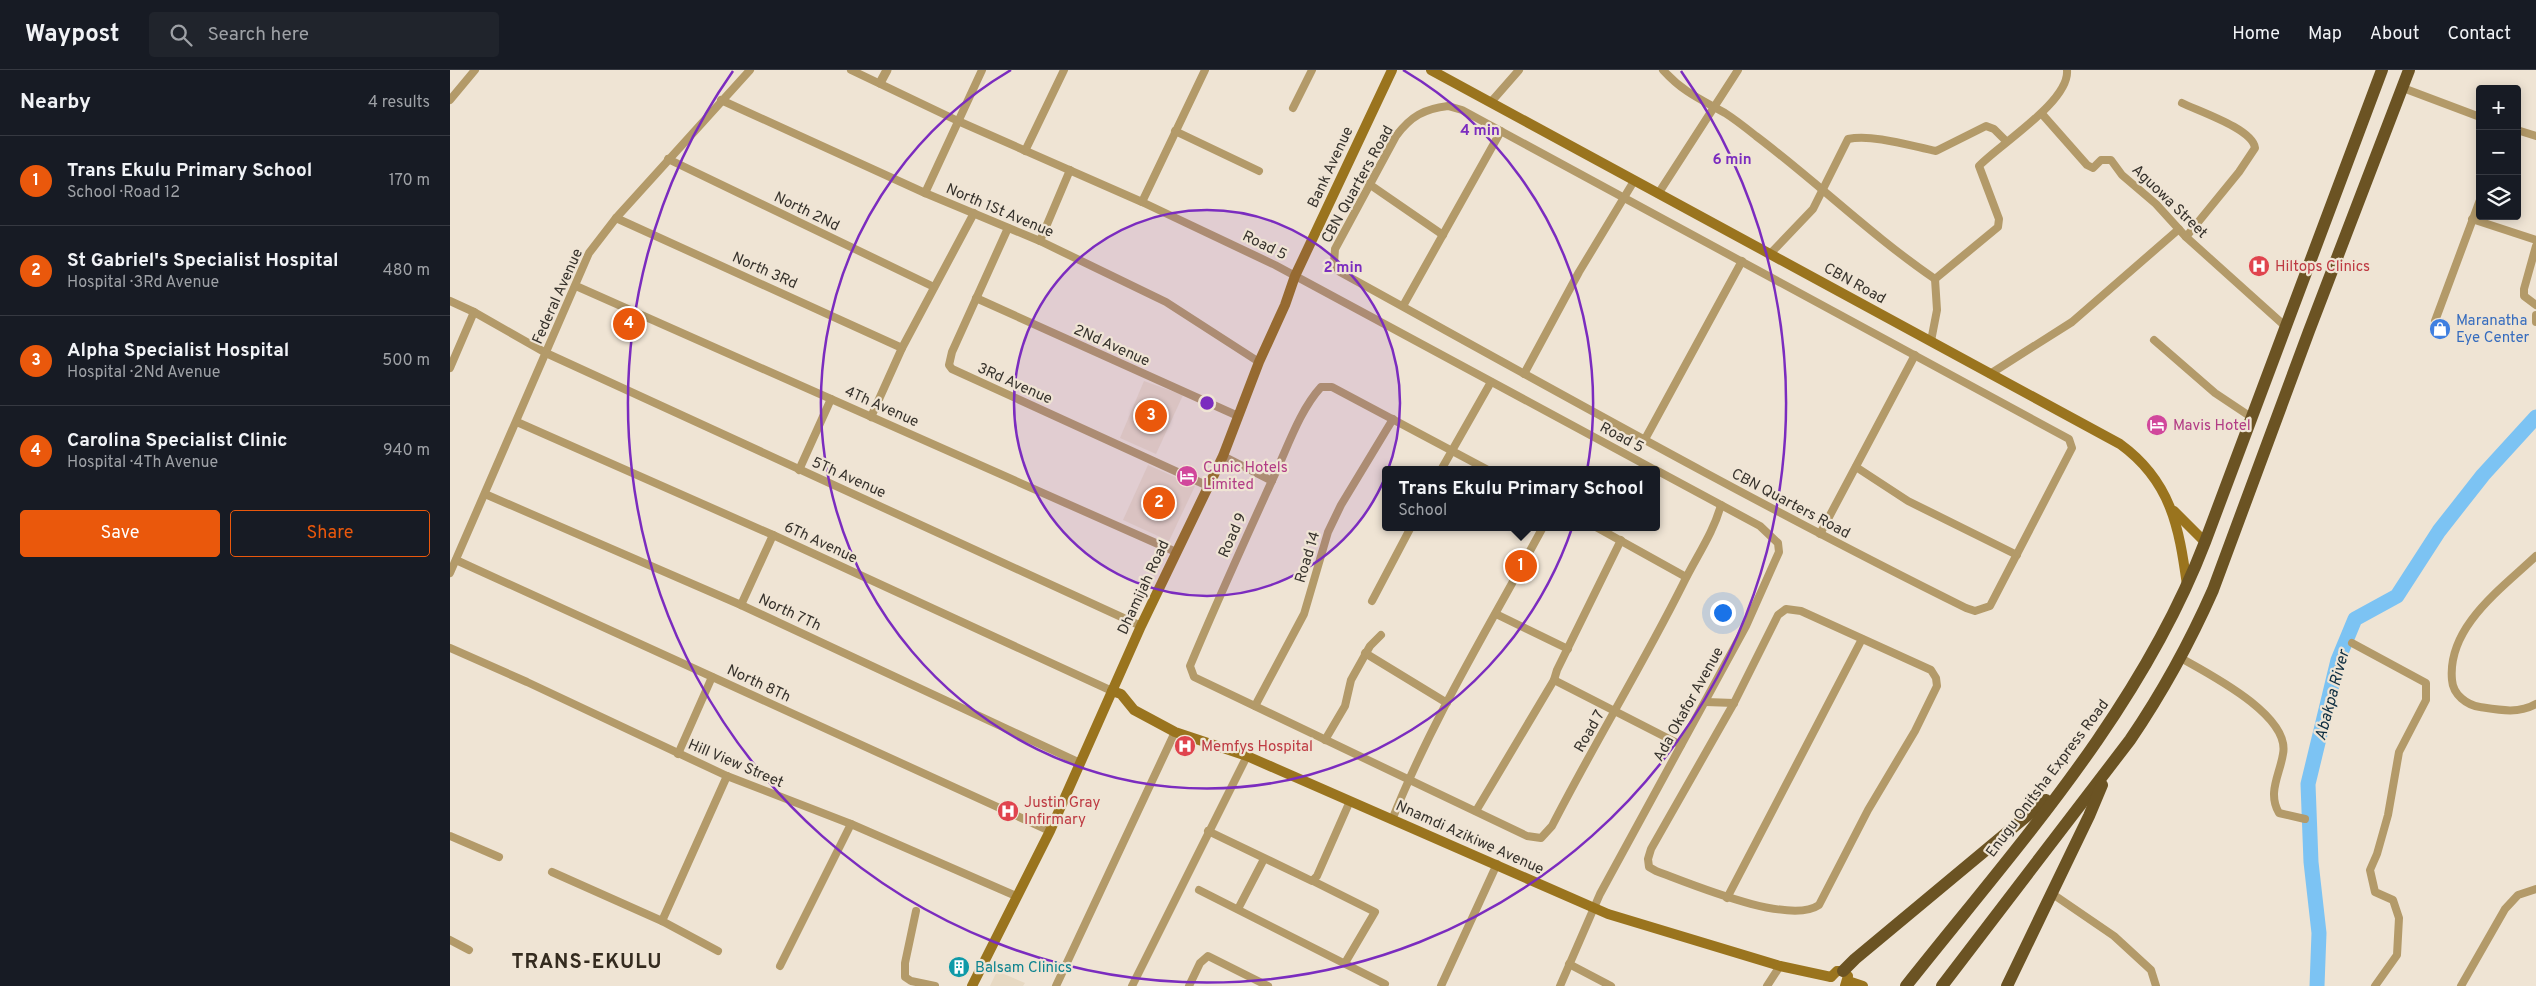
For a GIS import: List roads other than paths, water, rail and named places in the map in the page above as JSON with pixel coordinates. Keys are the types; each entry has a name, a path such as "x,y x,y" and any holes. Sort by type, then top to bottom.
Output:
{"highway":[{"name":"Enugu Onitsha Express Road","path":"1906,986 2070,779 2144,670 2188,588 2382,70"},
{"path":"1942,986 2108,769 2148,713 2200,619 2213,590 2309,330 2410,70"},
{"path":"2007,986 2089,816 2108,769"},
{"path":"1845,979 1854,959 2070,779"}],"main road":[{"name":"Bank Avenue","path":"1295,276 1392,70"},
{"name":"CBN Road","path":"1430,70 2120,444 2134,454 2147,468 2171,508 2181,536 2188,588"},
{"name":"Dhamijah Road","path":"972,986 1050,831 1141,626 1223,456 1295,276"},
{"path":"2171,508 2205,542"},
{"name":"Nnamdi Azikiwe Avenue","path":"1112,691 1121,694 1134,710 1175,732 1247,756 1594,908 1636,924 1832,982 1837,971 1845,979"},
{"path":"1845,979 1864,986"}],"street":[{"path":"450,100 475,70"},
{"name":"Federal Avenue","path":"450,572 590,253 616,218 750,70"},
{"name":"Road 5","path":"851,70 958,121 1142,202 1295,276 1648,466"},
{"path":"880,83 887,70"},
{"path":"925,193 982,70"},
{"path":"1025,151 1064,70"},
{"path":"1142,202 1205,70"},
{"path":"1293,108 1312,70"},
{"path":"1491,102 1519,70"},
{"path":"1663,70 1678,86 1726,114 1762,140 1822,192 1936,279"},
{"path":"1658,194 1738,70"},
{"path":"1936,279 1983,240 2000,223 1978,166 2006,141 2042,114 2065,84 2066,70"},
{"path":"2403,88 2476,115"},
{"name":"North 1St Avenue","path":"721,100 925,193 1040,241 1166,302 1259,362"},
{"path":"2182,102 2236,128 2251,139 2255,148 2239,172 2186,237"},
{"name":"CBN Quarters Road","path":"1448,106 1462,110 1501,131 2063,434 2072,443 2072,448 1990,606 1975,611 1875,563 1644,441 1340,272 1334,264 1335,249 1369,184 1396,136 1405,124 1418,113 1431,108 1448,106"},
{"name":"Aguowa Street","path":"2042,114 2087,165 2093,168 2101,160 2110,160 2122,175 2156,204 2186,237 2286,326"},
{"path":"1769,255 1809,215 1850,139 1907,143 1936,151 1986,126 1994,129 2006,141"},
{"path":"1175,131 1259,171"},
{"path":"1403,306 1501,131"},
{"path":"2521,131 2536,136"},
{"name":"North 2Nd","path":"668,159 934,288"},
{"path":"1040,241 1070,170"},
{"path":"1524,374 1579,272 1634,181"},
{"path":"1369,184 1443,235"},
{"path":"2435,321 2476,210"},
{"path":"871,417 902,348 974,213"},
{"name":"North 3Rd","path":"616,218 902,348"},
{"path":"2472,219 2536,240"},
{"name":"3Rd Avenue","path":"1008,228 952,352 949,365 952,369 1208,486"},
{"path":"1990,374 2072,322 2178,229"},
{"path":"2536,246 2524,288 2524,296 2536,305"},
{"path":"1644,441 1742,261"},
{"path":"1931,341 1937,310 1936,279"},
{"name":"4Th Avenue","path":"576,286 1176,552"},
{"name":"2Nd Avenue","path":"976,298 1238,416"},
{"name":"5Th Avenue","path":"450,301 474,312 546,353 1141,626"},
{"path":"450,368 474,312"},
{"path":"2536,315 2536,322"},
{"path":"2154,340 2214,393 2251,417"},
{"path":"1820,534 1915,355"},
{"path":"1443,466 1491,382"},
{"name":"Road 9","path":"1191,671 1190,666 1220,595 1313,396 1321,387 1332,387 1393,420"},
{"path":"799,470 832,399"},
{"path":"1393,420 1481,466"},
{"name":"Road 14","path":"1255,706 1304,614 1328,532 1341,506 1393,420"},
{"name":"6Th Avenue","path":"517,422 773,535 1112,691"},
{"path":"1223,456 1272,481"},
{"path":"1856,467 1908,502 2017,555"},
{"name":"Road 5","path":"1660,473 1721,505"},
{"name":"North 7Th","path":"485,494 741,605 1080,764"},
{"name":"Road 7","path":"1191,671 1194,676 1209,685 1527,836 1536,838 1546,835 1616,711 1717,520 1721,505"},
{"name":"Ada Okafor Avenue","path":"1560,986 1616,863 1746,626 1779,552 1778,543 1760,526 1721,505"},
{"path":"1372,601 1409,531"},
{"path":"1392,820 1408,780 1447,703 1541,531"},
{"path":"1604,531 1686,577"},
{"path":"741,605 773,535"},
{"path":"1476,811 1554,680 1557,670 1621,540"},
{"path":"2536,556 2482,608 2459,638 2454,649 2452,677 2455,692 2460,698 2476,706 2516,711 2536,704"},
{"name":"North 8Th","path":"456,560 1050,831"},
{"path":"1786,609 1801,611 1862,638 1931,670 1936,678 1936,686 1915,731 1868,810 1819,904 1812,910 1788,910 1727,898 1650,867 1648,859 1651,849 1734,703 1778,616 1786,609"},
{"path":"1496,614 1568,649"},
{"path":"1325,740 1345,706 1351,680 1365,653 1381,635"},
{"path":"1727,898 1862,638"},
{"path":"2352,643 2426,683 2426,700 2399,752 2388,815 2377,854 2370,870 2375,892 2393,900 2399,918 2397,955 2375,986"},
{"name":"Hill View Street","path":"450,648 727,776 851,824 1016,896"},
{"path":"1365,653 1447,703"},
{"path":"2179,657 2250,702 2269,717 2280,734 2284,748 2274,791 2277,809 2280,813 2305,819"},
{"path":"678,754 712,677"},
{"path":"1554,680 1681,746"},
{"path":"1706,702 1734,703"},
{"path":"1056,986 1175,732"},
{"path":"1132,986 1247,756"},
{"path":"662,921 727,776"},
{"path":"1313,881 1350,801"},
{"path":"780,966 851,824"},
{"path":"1208,832 1375,912 1345,963"},
{"path":"450,836 499,857"},
{"path":"1238,909 1264,859"},
{"path":"1441,986 1497,864"},
{"path":"552,872 662,921 718,950"},
{"path":"1199,890 1385,984"},
{"path":"2461,986 2505,909 2518,895 2534,892"},
{"path":"2057,897 2122,943 2151,970 2156,986"},
{"path":"916,912 905,963 905,977 911,981 935,986"},
{"path":"450,940 468,950"},
{"path":"1189,986 1200,962 1208,956 1268,986"},
{"path":"1569,964 1610,986"},
{"path":"1768,986 1780,966"}],"waterway":[{"name":"Abakpa River","path":"2317,986 2319,933 2311,862 2308,784 2338,660 2355,619 2397,596 2439,531 2483,475 2536,417"}],"place":[{"name":"Hiltops Clinics","path":"2259,266"},
{"name":"Carolina Specialist Clinic","path":"629,324"},
{"name":"Maranatha Eye Center","path":"2440,329"},
{"name":"Alpha Specialist Hospital","path":"1151,416"},
{"name":"Mavis Hotel","path":"2157,425"},
{"name":"Cunic Hotels Limited","path":"1187,476"},
{"name":"St Gabriel's Specialist Hospital","path":"1159,503"},
{"name":"Trans Ekulu Primary School","path":"1521,566"},
{"name":"Memfys Hospital","path":"1185,746"},
{"name":"Justin Gray Infirmary","path":"1008,811"},
{"name":"Balsam Clinics","path":"959,967"}],"district":[{"name":"TRANS-EKULU","path":"587,961"}]}
